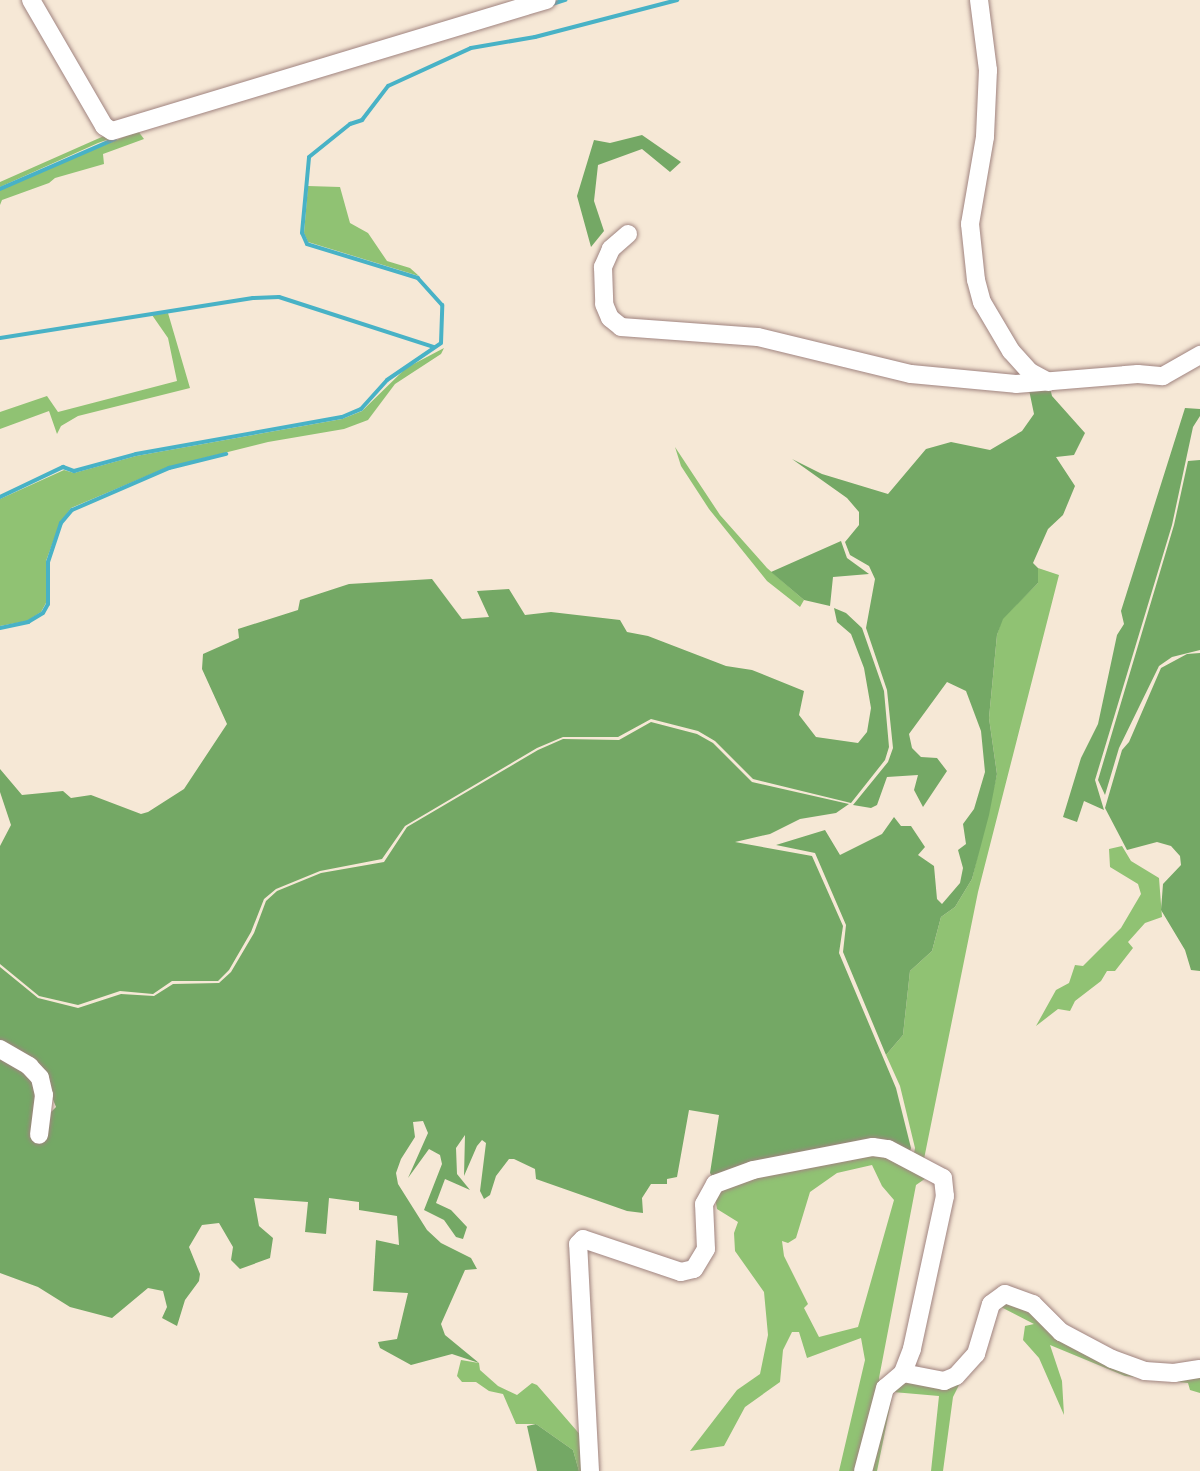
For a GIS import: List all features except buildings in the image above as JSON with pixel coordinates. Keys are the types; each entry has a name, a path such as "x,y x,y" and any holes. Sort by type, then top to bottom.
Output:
{"street":[{"path":"32,0 104,126 112,130 547,0"},
{"path":"979,0 988,80 986,137 970,224 976,280 982,302 1011,351 1030,372 1048,382"},
{"path":"628,234 611,249 603,267 604,304 610,318 621,327 758,337 910,374 953,380 1048,382 1138,374 1164,376 1200,354"},
{"path":"0,1049 29,1066 40,1078 44,1095 39,1135"},
{"path":"590,1471 578,1244 583,1239 681,1272 694,1269 706,1249 703,1218 707,1193 729,1176 873,1147 888,1149 943,1178 942,1213 912,1349 903,1373 885,1388 863,1471"},
{"path":"903,1373 944,1380 956,1376 976,1354 991,1304 1005,1294 1033,1304 1061,1332 1112,1359 1145,1371 1174,1373 1200,1368"}],"green space":[{"path":"137,129 98,143 0,187 0,182 113,132"},
{"path":"138,131 144,139 103,154 104,164 55,178 49,183 2,200 0,205 0,189"},
{"path":"642,135 681,162 670,172 642,149 598,165 594,201 604,231 591,247 577,196 594,140 610,143"},
{"path":"308,186 340,187 350,223 368,233 387,261 410,268 419,276 308,242 304,233"},
{"path":"168,313 190,388 78,416 61,426 57,434 49,411 0,429 0,412 47,396 58,412 177,381 168,338 152,315"},
{"path":"444,348 441,354 395,384 368,420 344,429 268,442 168,467 71,508 60,523 46,561 46,603 41,612 27,621 0,626 0,499 64,470 74,473 136,456 342,419 362,411 406,368"},
{"path":"1049,384 1052,396 1085,433 1074,455 1056,457 1075,486 1063,515 1048,529 1033,563 1038,568 1038,583 1003,619 997,635 989,718 997,774 989,815 972,879 955,907 941,917 932,951 910,971 903,1035 886,1055 843,952 846,925 815,853 776,845 825,830 840,855 882,834 894,817 901,826 911,826 925,847 918,855 934,866 937,899 942,904 960,883 963,868 958,850 966,844 963,824 974,809 985,772 981,731 966,691 947,682 909,734 912,748 921,757 937,758 947,771 923,807 914,790 918,775 887,777 877,805 871,808 853,805 888,762 893,748 887,690 866,628 875,579 869,566 850,555 845,542 859,525 859,512 847,498 792,459 822,474 888,494 926,449 951,442 990,450 1022,431 1034,414 1028,385"},
{"path":"1185,408 1200,409 1200,416 1193,427 1172,525 1095,780 1104,810 1084,801 1077,822 1063,817 1081,758 1098,724 1117,635 1124,624 1121,611"},
{"path":"675,447 720,515 767,568 804,600 800,607 767,581 709,509 681,466"},
{"path":"1200,460 1200,650 1172,657 1159,666 1119,748 1105,795 1098,780 1174,525 1188,461"},
{"path":"841,541 847,558 869,574 833,577 830,606 804,600 771,572"},
{"path":"1038,568 1059,575 978,892 924,1159 913,1158 915,1148 900,1086 886,1055 903,1035 910,971 932,951 941,917 955,907 972,879 997,774 989,718 997,635 1002,619 1038,583"},
{"path":"432,579 462,619 489,617 477,591 509,589 525,615 551,612 620,620 627,632 648,636 726,666 752,670 804,691 799,715 816,737 858,743 867,732 871,708 864,668 851,634 837,622 834,608 846,613 862,628 884,691 889,747 885,760 851,803 753,779 715,741 698,731 651,719 618,737 563,737 537,748 405,826 382,859 320,871 276,889 264,899 251,932 229,970 218,981 172,981 153,994 120,991 78,1005 39,996 0,964 0,846 11,825 0,792 0,769 22,795 63,791 71,798 91,795 141,814 148,812 184,789 227,724 202,669 203,654 239,638 238,629 298,610 300,600 349,584"},
{"path":"1200,653 1200,971 1191,970 1185,950 1161,910 1163,884 1181,865 1180,856 1171,846 1157,842 1127,850 1105,808 1122,750 1129,742 1161,668 1187,654"},
{"path":"651,722 697,734 713,743 752,782 849,804 836,813 800,819 770,834 735,842 812,856 843,926 839,953 896,1088 911,1148 909,1156 885,1144 872,1143 732,1172 715,1181 710,1173 719,1115 689,1110 677,1177 667,1179 667,1184 651,1184 642,1198 643,1213 627,1211 536,1179 535,1169 514,1159 509,1159 496,1176 490,1195 484,1199 480,1191 486,1143 482,1140 477,1146 464,1176 465,1135 456,1148 457,1174 470,1190 445,1179 436,1203 451,1210 467,1227 463,1239 456,1237 444,1220 424,1210 442,1164 440,1155 429,1149 408,1178 428,1133 423,1121 413,1122 415,1137 401,1159 396,1173 398,1184 427,1230 441,1243 471,1258 477,1269 465,1270 441,1324 445,1335 479,1363 452,1354 411,1365 380,1348 378,1342 397,1339 408,1293 373,1291 376,1240 399,1245 397,1216 359,1210 359,1202 329,1198 326,1234 305,1232 308,1202 254,1198 259,1226 273,1238 270,1258 240,1269 231,1260 233,1247 219,1223 202,1225 189,1247 200,1274 199,1281 185,1300 177,1326 162,1318 167,1307 163,1291 148,1288 112,1318 70,1307 38,1287 0,1273 0,1052 28,1068 38,1079 41,1095 37,1135 43,1134 47,1116 56,1107 52,1097 47,1096 36,1068 0,1047 0,967 38,998 78,1008 121,994 154,996 173,984 219,983 231,972 254,933 266,901 277,891 321,873 384,862 407,827 538,750 563,739 619,740"},
{"path":"1122,846 1131,861 1159,878 1162,917 1145,923 1128,942 1133,948 1115,971 1107,971 1101,981 1075,1001 1070,1011 1058,1009 1036,1026 1056,990 1069,983 1075,965 1083,966 1121,928 1141,894 1138,884 1110,867 1109,849"},
{"path":"870,1151 929,1176 916,1185 879,1378 881,1387 858,1471 839,1471 865,1360 861,1338 807,1358 799,1332 792,1332 783,1350 780,1382 745,1407 724,1446 690,1451 737,1390 760,1374 768,1335 764,1292 735,1251 734,1233 738,1222 717,1209 714,1192 720,1185","holes":["872,1165 882,1186 894,1200 858,1327 819,1337 804,1308 808,1304 784,1256 782,1241 788,1243 796,1238 810,1192 837,1173"]},
{"path":"1014,1299 1111,1363 1200,1374 1200,1393 1190,1390 1188,1383 1125,1376 1050,1345 1062,1381 1064,1415 1039,1358 1023,1340 1025,1326 1034,1324 999,1306"},
{"path":"461,1360 479,1363 480,1370 498,1386 517,1395 532,1383 537,1385 583,1438 586,1471 579,1471 573,1450 536,1424 516,1424 503,1394 489,1391 476,1382 462,1382 457,1376"},
{"path":"961,1381 953,1397 943,1471 931,1471 939,1396 893,1392 877,1471 866,1471 893,1383"},
{"path":"536,1424 573,1450 579,1471 537,1471 527,1426"}],"waterway":[{"path":"552,4 565,0"},
{"path":"0,497 63,467 74,471 136,454 342,417 361,409 387,380 441,343 442,305 418,278 307,244 302,233 309,157 350,124 362,120 388,86 471,48 535,37 677,0"},
{"path":"0,189 115,139"},
{"path":"0,338 253,298 279,297 434,347"},
{"path":"0,628 28,622 43,613 48,604 48,562 61,523 72,510 169,468 226,454"}]}
